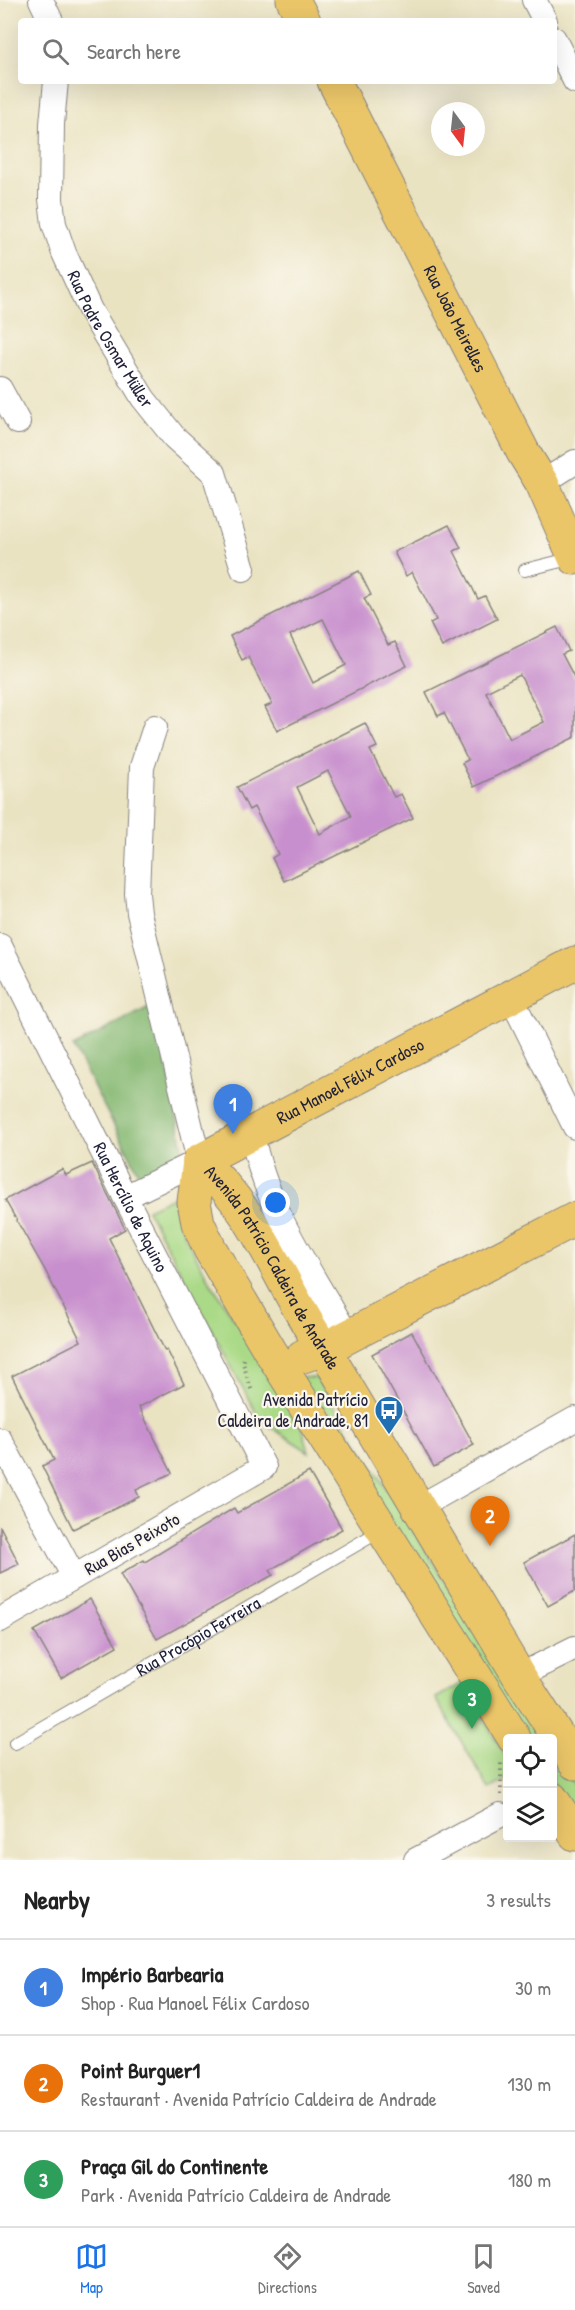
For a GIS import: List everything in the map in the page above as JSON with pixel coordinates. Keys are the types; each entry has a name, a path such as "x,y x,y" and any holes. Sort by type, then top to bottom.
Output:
{"main road":[{"path":"293,0 302,18"},
{"name":"Rua João Meirelles","path":"336,84 523,452 542,483 575,558"},
{"name":"Rua Manoel Félix Cardoso","path":"199,1161 575,963"},
{"name":"Avenida Patrício Caldeira de Andrade","path":"199,1161 219,1178 255,1229 306,1324 336,1343 419,1507 519,1676 575,1763"},
{"name":"Avenida Patrício Caldeira de Andrade","path":"199,1161 194,1202 198,1223 210,1248 267,1345 507,1728"},
{"path":"267,1345 302,1357 336,1343 575,1219"},
{"path":"557,1807 575,1834"}],"street":[{"path":"41,0 50,18"},
{"path":"534,0 543,18"},
{"path":"557,45 575,81"},
{"name":"Rua Padre Osmar Müller","path":"56,84 51,145 51,199 54,224 64,253 90,310 143,398 174,437 214,473 243,569"},
{"path":"0,389 18,422"},
{"path":"542,483 575,462"},
{"path":"155,727 142,767 137,894 139,913 199,1161"},
{"name":"Rua Hercílio de Aquino","path":"0,946 125,1197 264,1467"},
{"path":"511,997 575,1127"},
{"path":"252,1134 256,1159 336,1343"},
{"name":"Rua Manoel Félix Cardoso","path":"125,1197 199,1161"},
{"path":"419,1507 575,1419"},
{"path":"0,1440 74,1577"},
{"name":"Rua Bias Peixoto","path":"0,1620 264,1467"},
{"path":"519,1676 575,1648"},
{"path":"416,1860 501,1815"}],"lane":[{"path":"525,570 575,558"},
{"name":"Rua Procópio Ferreira","path":"15,1743 382,1530"}],"path":[{"path":"254,1399 243,1363 247,1344 267,1345"},
{"path":"501,1815 507,1728"}],"green space":[{"path":"155,1004 184,1154 141,1177 73,1047"},
{"path":"173,1197 185,1236 209,1280 301,1422 309,1452 260,1420 147,1209"},
{"path":"294,1377 316,1378 542,1734 521,1734"},
{"path":"463,1683 503,1752 503,1781 489,1789 436,1698"},
{"path":"557,1759 575,1786 575,1818 557,1789"}],"building":[{"path":"449,525 461,548 454,551 478,599 485,596 497,619 442,647 430,623 436,620 412,572 406,576 394,552"},
{"path":"359,571 371,595 364,598 388,645 395,642 407,666 277,731 265,707 272,704 248,657 242,660 230,636","holes":["323,619 346,665 313,683 290,635"]},
{"path":"557,627 569,651 562,654 575,679 575,737 474,787 462,763 468,760 444,713 438,716 426,692","holes":["520,675 544,722 510,739 486,692"]},
{"path":"365,723 377,747 370,750 394,797 401,794 413,818 284,881 272,858 278,854 254,807 249,810 237,787","holes":["328,771 351,816 320,834 297,787"]},
{"path":"92,1163 125,1229 109,1238 165,1351 167,1350 184,1384 139,1407 172,1473 136,1490 139,1497 73,1529 42,1466 54,1460 12,1376 81,1341 45,1270 5,1200 62,1169 66,1175"},
{"path":"412,1332 474,1445 434,1467 372,1354"},
{"path":"309,1472 342,1529 270,1570 273,1575 157,1639 120,1574 144,1560 145,1562 234,1508 237,1513"},
{"path":"0,1526 19,1564 0,1573"},
{"path":"575,1534 575,1591 548,1606 524,1562"},
{"path":"90,1599 117,1646 61,1678 34,1631"}],"place":[{"name":"Império Barbearia","path":"233,1134"},
{"name":"Avenida Patrício Caldeira de Andrade, 81","path":"389,1436"},
{"name":"Point Burguer1","path":"490,1546"},
{"name":"Praça Gil do Continente","path":"472,1729"}]}
